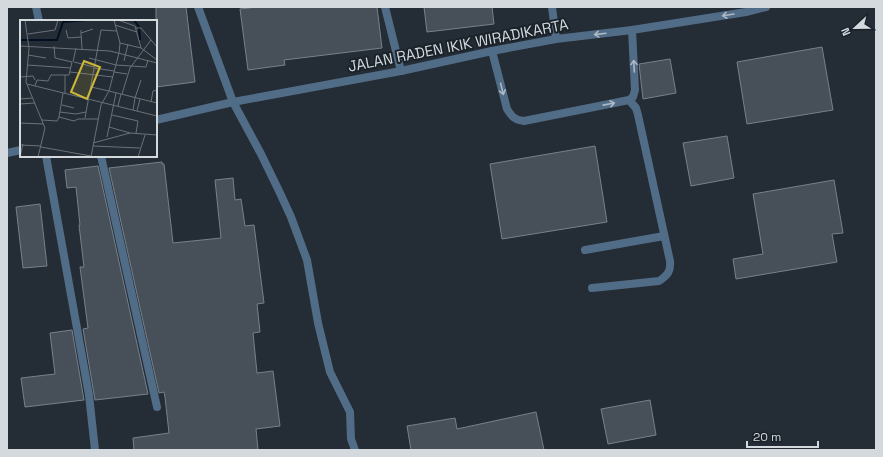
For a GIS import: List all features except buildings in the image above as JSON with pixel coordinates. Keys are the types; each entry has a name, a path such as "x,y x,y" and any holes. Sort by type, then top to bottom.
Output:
{"street":[{"path":"36,7 39,20"},
{"path":"198,7 233,102 280,193 291,218 306,260 318,323 330,372 350,412 352,439 355,450"},
{"path":"385,7 400,71"},
{"path":"552,7 556,39"},
{"name":"JALAN RADEN IKIK WIRADIKARTA","path":"157,120 233,102 400,71 556,39 632,30 746,12 766,7"},
{"path":"492,51 507,109 512,117 524,121 629,100 633,97 635,90 632,30"},
{"path":"592,288 659,281 666,276 670,270 638,115 636,108 629,100"},
{"path":"7,153 20,150"},
{"path":"46,157 89,395 95,450"},
{"path":"101,157 157,407"},
{"path":"585,250 664,236"}]}
